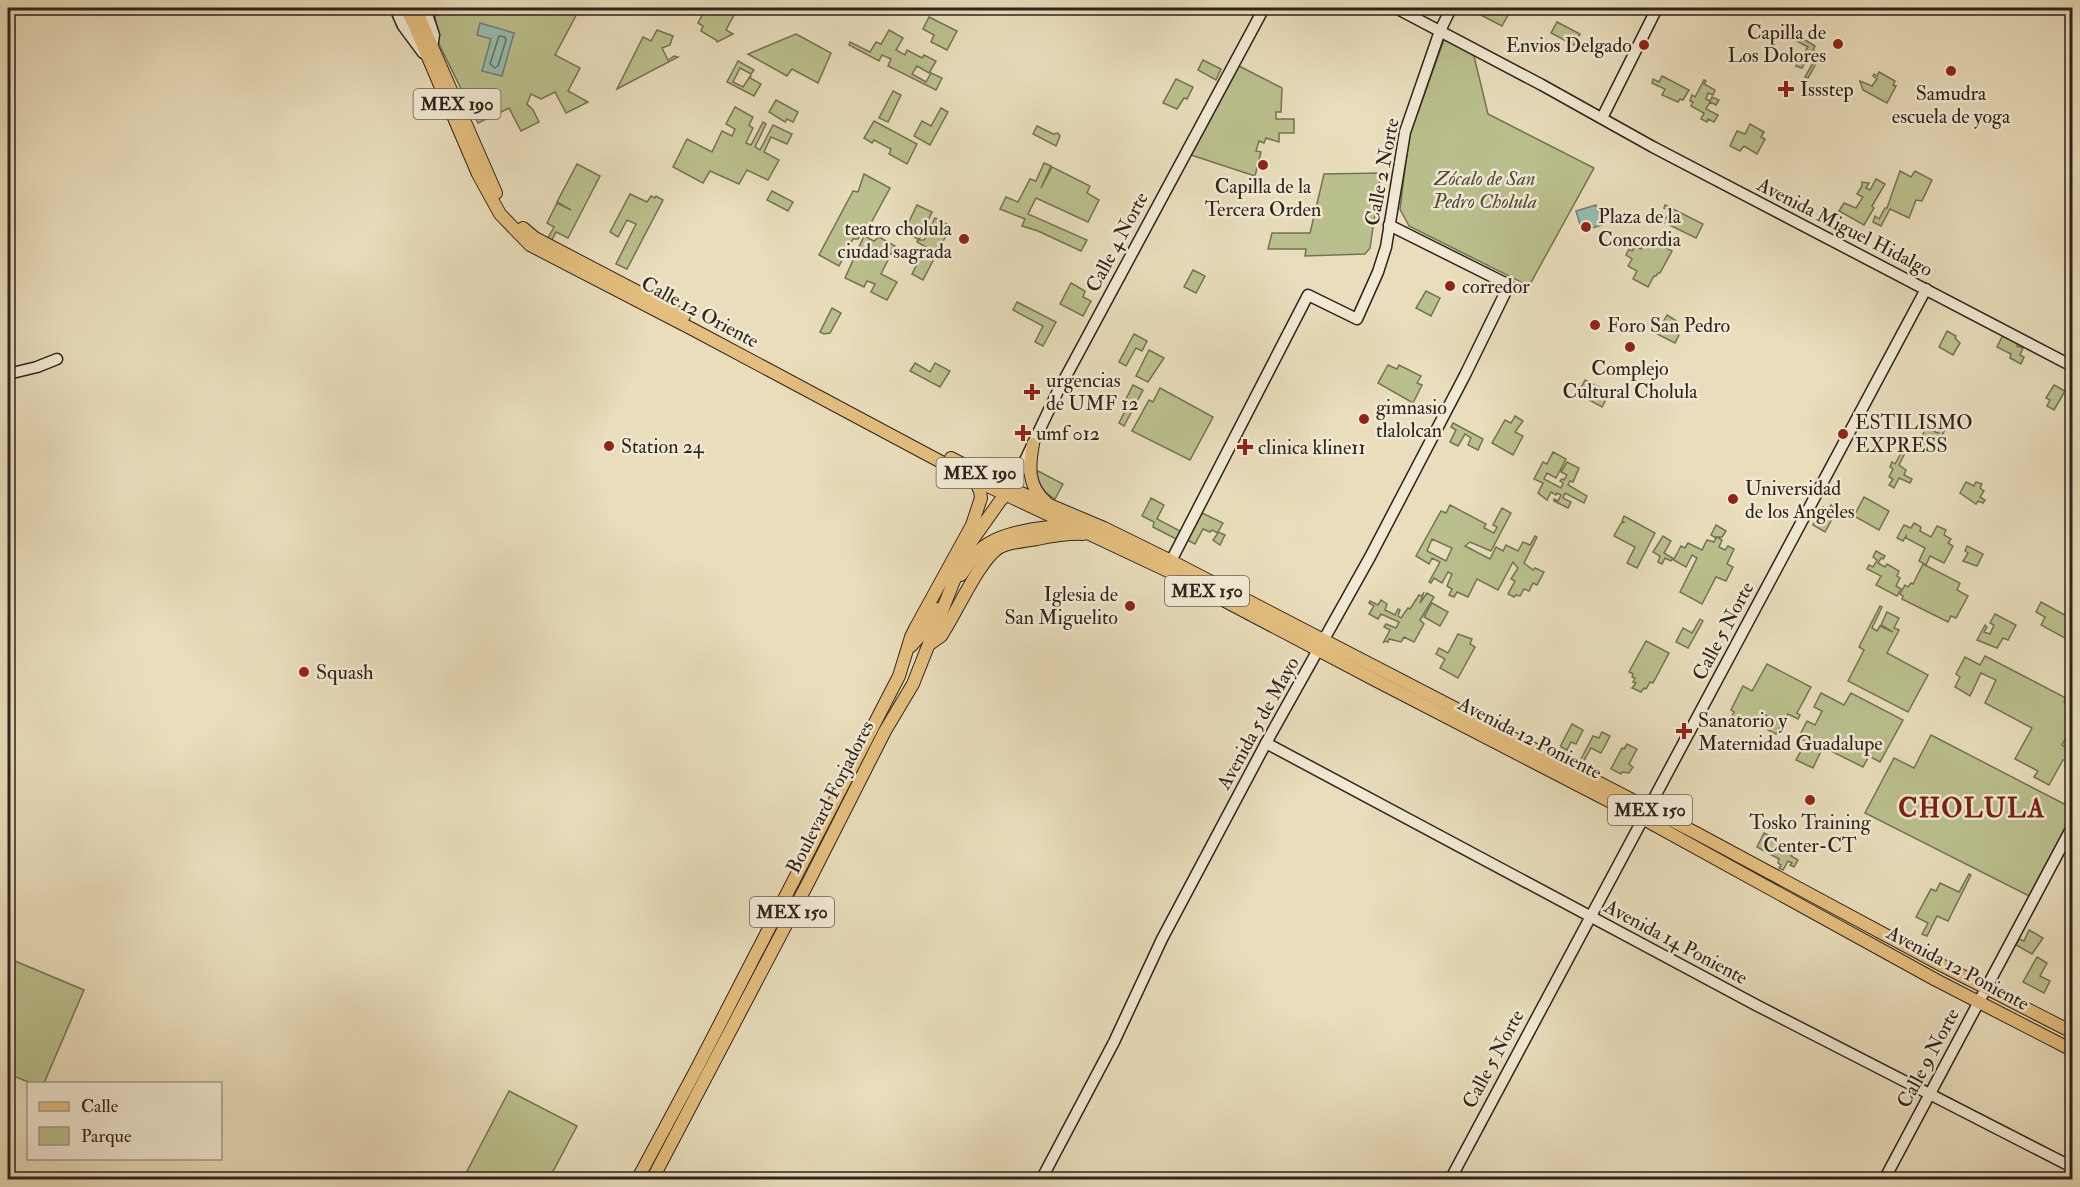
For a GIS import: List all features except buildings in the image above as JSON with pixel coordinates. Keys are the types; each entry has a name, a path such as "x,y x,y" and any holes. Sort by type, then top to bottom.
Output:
{"main road":[{"name":"Calle 12 Oriente","path":"407,8 496,193 511,215 535,238 1070,525"},
{"name":"Calle 12 Oriente","path":"415,8 430,53 478,174 490,198 506,221 530,245 975,480 1049,505 1099,531"},
{"path":"1033,444 1030,477 1039,495 1049,505"},
{"path":"908,651 916,627 972,525 981,498 975,480"},
{"name":"Boulevard Forjadores","path":"652,1179 885,731 913,684 971,542 1008,492"},
{"name":"MEX 150","path":"908,651 976,555 994,540 1009,535 1070,525 1099,531"},
{"name":"Avenida 12 Poniente","path":"1099,531 1219,597 1322,646 1645,813 1837,908 1919,954 2073,1032"},
{"name":"Avenida 12 Poniente","path":"1099,531 1171,561 1322,646"},
{"name":"MEX 150","path":"930,644 941,636 982,564 997,549 1014,543 1064,534 1099,531"},
{"name":"Boulevard Forjadores","path":"637,1179 696,1070 894,686 908,651"},
{"name":"Avenida 12 Poniente","path":"1645,813 1912,967 2073,1050"},
{"path":"1912,967 1919,968 1923,964 1924,960 1919,954"},
{"path":"1936,980 1933,976 1934,970 1938,967 1945,967"}],"street":[{"path":"395,8 403,26 430,53"},
{"name":"Calle 12 Oriente","path":"425,8 434,35 430,53"},
{"name":"Calle 4 Norte","path":"1008,492 1056,393 1264,8"},
{"name":"Avenida Miguel Hidalgo","path":"1396,8 2073,366"},
{"name":"Calle 2 Norte","path":"1171,561 1308,295 1357,319 1382,259 1405,132 1440,31 1451,8"},
{"path":"1602,118 1658,8"},
{"name":"Avenida 5 de Mayo","path":"1041,1179 1114,1042 1162,939 1266,743 1370,557 1509,285 1389,225"},
{"name":"Calle 5 Norte","path":"1450,1179 1926,289"},
{"path":"8,374 57,359"},
{"name":"Avenida 14 Poniente","path":"1266,743 1756,1005 2073,1167"},
{"name":"Calle 9 Norte","path":"1884,1179 2073,827"}],"green space":[{"path":"449,8 580,8 555,55 580,68 568,91 588,102 566,113 555,92 541,99 531,94 527,104 539,122 521,131 509,108 478,123 438,42 435,16"},
{"path":"706,8 725,8 735,13 726,30 733,34 717,42 701,31 703,26 698,23"},
{"path":"1472,8 1512,8 1502,26 1471,10"},
{"path":"929,17 957,31 947,50 931,42 934,35 923,29"},
{"path":"1557,22 1580,34 1574,45 1551,33"},
{"path":"657,30 673,36 670,45 662,48 668,60 674,56 678,57 617,89 643,37 651,41"},
{"path":"889,30 903,38 896,50 905,55 907,50 922,58 924,55 936,61 929,73 917,66 912,74 926,82 931,73 942,78 936,90 888,66 891,59 882,55 879,61 849,45 850,42 870,52 876,42 881,44"},
{"path":"1792,32 1815,46 1813,50 1821,54 1808,78 1805,77 1814,61 1808,58 1802,68 1796,66 1808,47 1789,37"},
{"path":"796,34 831,53 818,83 792,69 787,76 748,54"},
{"name":"Zócalo de San Pedro Cholula","path":"1445,37 1473,52 1488,114 1594,168 1529,286 1409,226 1400,209 1409,137"},
{"path":"1203,60 1221,69 1216,80 1198,70"},
{"path":"738,61 754,70 751,74 740,68 733,82 743,87 751,75 750,78 761,84 754,96 727,82"},
{"path":"1239,66 1282,88 1281,112 1276,112 1276,119 1294,119 1294,133 1279,133 1279,142 1266,138 1264,143 1259,141 1256,151 1261,152 1255,176 1191,155"},
{"path":"1879,72 1895,81 1893,85 1896,86 1887,103 1863,90 1860,81 1872,86 1877,79 1873,76 1874,74 1877,76"},
{"path":"1662,76 1689,90 1683,100 1680,99 1678,102 1662,95 1665,89 1652,83 1653,79 1659,82"},
{"path":"1176,79 1193,87 1187,99 1184,98 1177,109 1163,103"},
{"path":"1704,80 1706,81 1704,84 1715,90 1713,95 1708,93 1706,99 1710,101 1712,97 1719,100 1716,105 1710,102 1706,109 1718,115 1714,122 1701,119 1704,113 1691,106 1692,95 1695,97"},
{"path":"893,91 901,95 888,122 879,118"},
{"path":"776,100 798,112 793,122 787,119 785,122 769,112"},
{"path":"735,107 753,117 749,125 753,128 746,143 751,145 763,122 766,124 755,147 760,150 773,125 792,134 787,144 771,137 764,152 779,160 768,180 747,170 739,184 710,171 703,183 673,167 687,139 712,152 722,131 732,136 735,129 726,124"},
{"path":"941,108 948,112 930,145 914,136 922,121 931,126"},
{"path":"874,121 917,144 907,164 889,154 891,149 874,140 872,143 864,138"},
{"path":"1750,124 1764,132 1761,137 1765,139 1757,154 1744,146 1740,151 1730,146 1737,131 1745,134"},
{"path":"1037,126 1053,134 1058,133 1060,136 1056,146 1033,134"},
{"path":"1044,163 1051,166 1041,188 1052,167 1090,186 1087,193 1099,200 1088,222 1036,198 1028,214 1087,240 1081,251 1022,226 1025,219 1000,209 1006,197 1018,202 1030,179 1036,181"},
{"path":"577,164 600,176 568,238 556,232 552,240 548,238 554,227 547,223 557,203 571,210 557,202"},
{"path":"1900,171 1911,177 1915,171 1932,180 1922,201 1916,200 1909,218 1890,209 1881,226 1873,222 1875,216 1879,219 1887,208"},
{"path":"1381,173 1370,248 1365,254 1305,256 1306,249 1268,249 1272,233 1310,233 1324,174"},
{"path":"864,174 890,188 864,236 861,234 858,239 853,239 839,266 819,255 853,191 858,192"},
{"path":"1876,179 1885,184 1864,225 1839,211 1844,203 1856,208 1863,197 1857,194 1862,182 1869,183 1866,188 1870,190"},
{"path":"772,191 793,202 788,211 767,200"},
{"path":"630,194 647,202 651,196 663,200 627,269 616,264 636,224 627,220 618,237 610,232"},
{"path":"917,205 932,212 919,240 924,240 935,218 951,226 923,280 912,274 926,247 917,242 918,239 904,232"},
{"path":"1665,205 1703,224 1696,238 1657,219 1659,215 1666,218 1670,211 1664,208"},
{"path":"864,236 874,241 879,237 895,246 881,274 897,282 887,300 871,292 875,284 867,281 864,287 845,278"},
{"path":"1651,240 1659,244 1661,240 1668,244 1666,248 1672,251 1660,273 1654,276 1648,287 1633,279 1637,271 1628,266 1632,259 1626,255 1629,249 1632,251 1635,246 1641,249 1644,243 1648,245"},
{"path":"1193,270 1205,276 1196,293 1184,287"},
{"path":"1071,283 1085,291 1083,297 1091,301 1083,316 1060,304"},
{"path":"1426,291 1440,298 1431,316 1416,308"},
{"path":"1017,302 1056,322 1043,346 1035,342 1043,326 1013,310"},
{"path":"832,308 841,313 830,333 824,334 820,332"},
{"path":"1667,315 1678,322 1673,331 1679,335 1675,343 1657,334"},
{"path":"1947,331 1956,336 1955,338 1960,343 1953,355 1939,347"},
{"path":"2004,333 2019,341 2017,346 2023,348 2020,355 2024,357 2021,364 2010,358 2011,354 1997,347"},
{"path":"1134,334 1147,341 1142,351 1136,348 1126,366 1119,362"},
{"path":"1149,350 1164,358 1148,382 1136,376"},
{"path":"915,363 930,372 935,363 950,371 940,387 910,371"},
{"path":"1388,365 1397,369 1399,365 1421,376 1417,383 1422,385 1413,403 1378,383"},
{"path":"1585,380 1610,392 1602,407 1578,394"},
{"path":"1133,385 1143,390 1124,426 1119,423 1125,411 1121,409"},
{"path":"2054,385 2065,391 2054,410 2047,406 2050,400 2046,398"},
{"path":"1160,388 1213,417 1190,460 1132,431 1149,400 1153,402"},
{"path":"1515,416 1523,421 1515,432 1523,436 1513,455 1492,443 1505,420 1511,423"},
{"path":"1453,423 1483,439 1478,450 1468,445 1471,438 1465,434 1458,446 1450,442 1456,430 1451,427"},
{"path":"1926,428 1938,433 1941,428 1945,430 1936,445 1928,441 1925,447 1918,444"},
{"path":"1904,448 1907,449 1899,465 1906,470 1904,475 1912,479 1910,483 1899,478 1894,488 1889,485 1893,479 1889,477 1893,469 1890,467 1892,462 1895,464"},
{"path":"1553,452 1566,459 1556,478 1547,473 1544,479 1561,488 1563,483 1560,481 1564,480 1567,475 1561,472 1567,462 1579,468 1573,482 1570,481 1568,485 1587,496 1584,503 1565,493 1563,498 1571,502 1568,508 1554,501 1554,499 1558,501 1561,495 1557,493 1556,495 1551,492 1547,500 1538,493 1543,483 1534,479 1543,462 1547,464"},
{"path":"1036,470 1063,484 1055,499 1042,487"},
{"path":"1966,482 1974,486 1976,482 1982,484 1980,488 1984,491 1980,497 1985,500 1983,503 1978,501 1976,504 1960,493"},
{"path":"1864,497 1889,511 1879,530 1854,516"},
{"path":"1151,498 1164,505 1157,519 1182,532 1178,540 1153,527 1154,522 1142,516"},
{"path":"1450,505 1486,524 1484,528 1494,533 1497,527 1493,525 1502,508 1511,513 1491,551 1470,542 1465,546 1490,559 1496,547 1503,551 1506,545 1518,551 1523,542 1530,545 1535,536 1537,537 1524,563 1533,570 1535,568 1544,572 1537,585 1533,583 1529,591 1524,589 1520,596 1514,597 1508,594 1515,581 1511,579 1518,568 1513,562 1498,590 1477,579 1468,597 1457,592 1454,597 1449,595 1452,589 1447,586 1452,574 1448,572 1442,583 1434,578 1431,583 1429,582 1440,562 1432,558 1429,564 1416,556 1441,511 1446,513","holes":["1432,539 1452,548 1446,561 1427,551"]},
{"path":"1831,505 1838,508 1825,532 1813,525 1823,507 1828,510"},
{"path":"1202,513 1223,523 1218,532 1225,535 1220,545 1213,540 1218,533 1212,530 1210,532 1203,529 1195,544 1187,540"},
{"path":"1624,516 1655,533 1637,568 1627,563 1635,547 1614,536 1621,523 1624,522 1622,521"},
{"path":"1914,523 1921,527 1920,531 1931,537 1937,526 1946,530 1944,535 1951,539 1948,543 1953,546 1944,563 1930,556 1926,565 1919,561 1925,548 1906,536 1903,541 1897,538 1904,525 1911,528"},
{"path":"1716,525 1726,531 1722,537 1717,537 1722,540 1719,547 1725,550 1728,546 1734,549 1727,564 1733,567 1726,581 1716,577 1702,604 1680,592 1697,558 1692,555 1686,567 1672,559 1671,561 1665,558 1662,564 1658,562 1660,556 1653,552 1663,536 1671,541 1664,553 1674,559 1681,546 1685,548 1688,543 1702,550 1707,540 1714,542 1716,538 1711,535"},
{"path":"1967,546 1983,554 1977,566 1963,561 1968,553 1965,551"},
{"path":"1876,551 1885,556 1878,563 1885,567 1887,564 1899,571 1897,576 1900,578 1896,586 1901,589 1897,596 1876,585 1881,576 1867,569 1869,565 1873,567 1877,560 1873,557"},
{"path":"1923,564 1960,583 1957,590 1968,596 1956,618 1951,616 1948,622 1902,599 1903,596 1900,594 1905,585 1908,587 1911,583 1913,584"},
{"path":"1424,592 1420,603 1427,593 1434,597 1420,620 1424,624 1414,642 1404,637 1401,642 1389,639 1388,642 1383,643 1390,630 1384,627 1386,624 1396,628 1399,622 1381,614 1378,619 1369,614 1374,606 1369,603 1370,601 1378,605 1381,600 1387,604 1385,610 1395,615 1398,609 1400,610 1398,616 1401,618"},
{"path":"2041,602 2072,619 2072,642 2041,625 2045,617 2036,612"},
{"path":"1432,603 1448,612 1440,626 1424,617"},
{"path":"1880,606 1882,607 1872,628 1877,631 1880,626 1893,632 1881,625 1887,612 1899,618 1894,628 1899,630 1887,653 1928,675 1908,712 1848,681 1864,650 1859,647"},
{"path":"1995,614 2016,625 2008,640 2003,638 1997,648 1977,640 1985,625 1987,627 1984,632 1990,634 1994,625 1990,623"},
{"path":"1700,619 1703,621 1688,648 1676,642 1683,628 1692,633"},
{"path":"1458,634 1472,639 1470,644 1475,647 1458,678 1440,668 1445,659 1436,654 1439,648 1448,653"},
{"path":"1646,641 1669,653 1653,683 1650,682 1641,692 1632,688 1636,683 1633,682 1635,678 1632,677 1633,674 1629,672"},
{"path":"1985,656 2066,698 2064,702 2070,706 2065,716 2072,720 2067,736 2072,738 2072,743 2065,739 2062,745 2072,751 2066,760 2063,760 2049,785 2034,777 2038,771 2015,759 2032,728 1985,703 1996,680 1981,673 1970,696 1955,687 1960,677 1956,674 1965,657 1980,665"},
{"path":"1767,664 1811,687 1797,713 1800,715 1798,719 1788,714 1776,734 1768,730 1773,719 1764,714 1758,724 1755,722 1753,726 1738,718 1736,721 1731,718 1734,712 1731,710 1743,686 1752,691"},
{"path":"1821,693 1844,705 1851,693 1903,720 1880,762 1869,756 1863,767 1823,747 1813,768 1796,760 1806,742 1799,737 1807,721 1815,725 1822,711 1814,707"},
{"path":"1572,724 1583,730 1576,744 1571,742 1567,750 1561,745"},
{"path":"1602,732 1610,736 1601,753 1591,748 1582,764 1579,763 1593,736 1599,738"},
{"path":"1931,735 2072,808 2072,816 2031,897 1865,813 1894,758 1914,768"},
{"path":"1627,744 1637,749 1629,764 1633,767 1629,773 1622,772 1621,774 1611,769 1622,748 1624,749"},
{"path":"1764,833 1795,850 1791,856 1798,860 1794,867 1788,861 1783,870 1779,868 1781,865 1778,863 1779,859 1757,847"},
{"path":"1969,874 1971,875 1948,921 1937,916 1927,936 1922,934 1928,923 1916,917 1931,889 1936,891 1940,883 1959,892"},
{"path":"2029,930 2043,938 2032,954 2016,945 2019,939 2024,941"},
{"path":"2037,957 2047,963 2040,976 2050,981 2044,993 2023,982"},
{"path":"15,961 84,990 44,1082 28,1082 8,1074 8,979"},
{"path":"509,1091 577,1126 549,1179 463,1179"}],"water":[{"path":"480,23 514,33 502,76 482,71 491,39 477,35"},
{"path":"1596,205 1602,225 1582,231 1576,211"}],"place":[{"name":"Capilla de Los Dolores","path":"1838,44"},
{"name":"Envios Delgado","path":"1644,45"},
{"name":"Samudra escuela de yoga","path":"1951,71"},
{"name":"Issstep","path":"1786,89"},
{"name":"Capilla de la Tercera Orden","path":"1263,165"},
{"name":"Plaza de la Concordia","path":"1586,227"},
{"name":"teatro cholula ciudad sagrada","path":"964,239"},
{"name":"corredor","path":"1450,286"},
{"name":"Foro San Pedro","path":"1595,325"},
{"name":"Complejo Cultural Cholula","path":"1630,347"},
{"name":"urgencias de UMF 12","path":"1032,392"},
{"name":"gimnasio tlalolcan","path":"1364,419"},
{"name":"umf 012","path":"1023,433"},
{"name":"ESTILISMO EXPRESS","path":"1843,434"},
{"name":"Station 24","path":"609,446"},
{"name":"clinica kline11","path":"1245,447"},
{"name":"Universidad de los Angeles","path":"1733,499"},
{"name":"Iglesia de San Miguelito","path":"1130,606"},
{"name":"Squash","path":"304,672"},
{"name":"Sanatorio y Maternidad Guadalupe","path":"1684,731"},
{"name":"Tosko Training Center-CT","path":"1810,800"}],"district":[{"name":"CHOLULA","path":"1972,809"}]}
